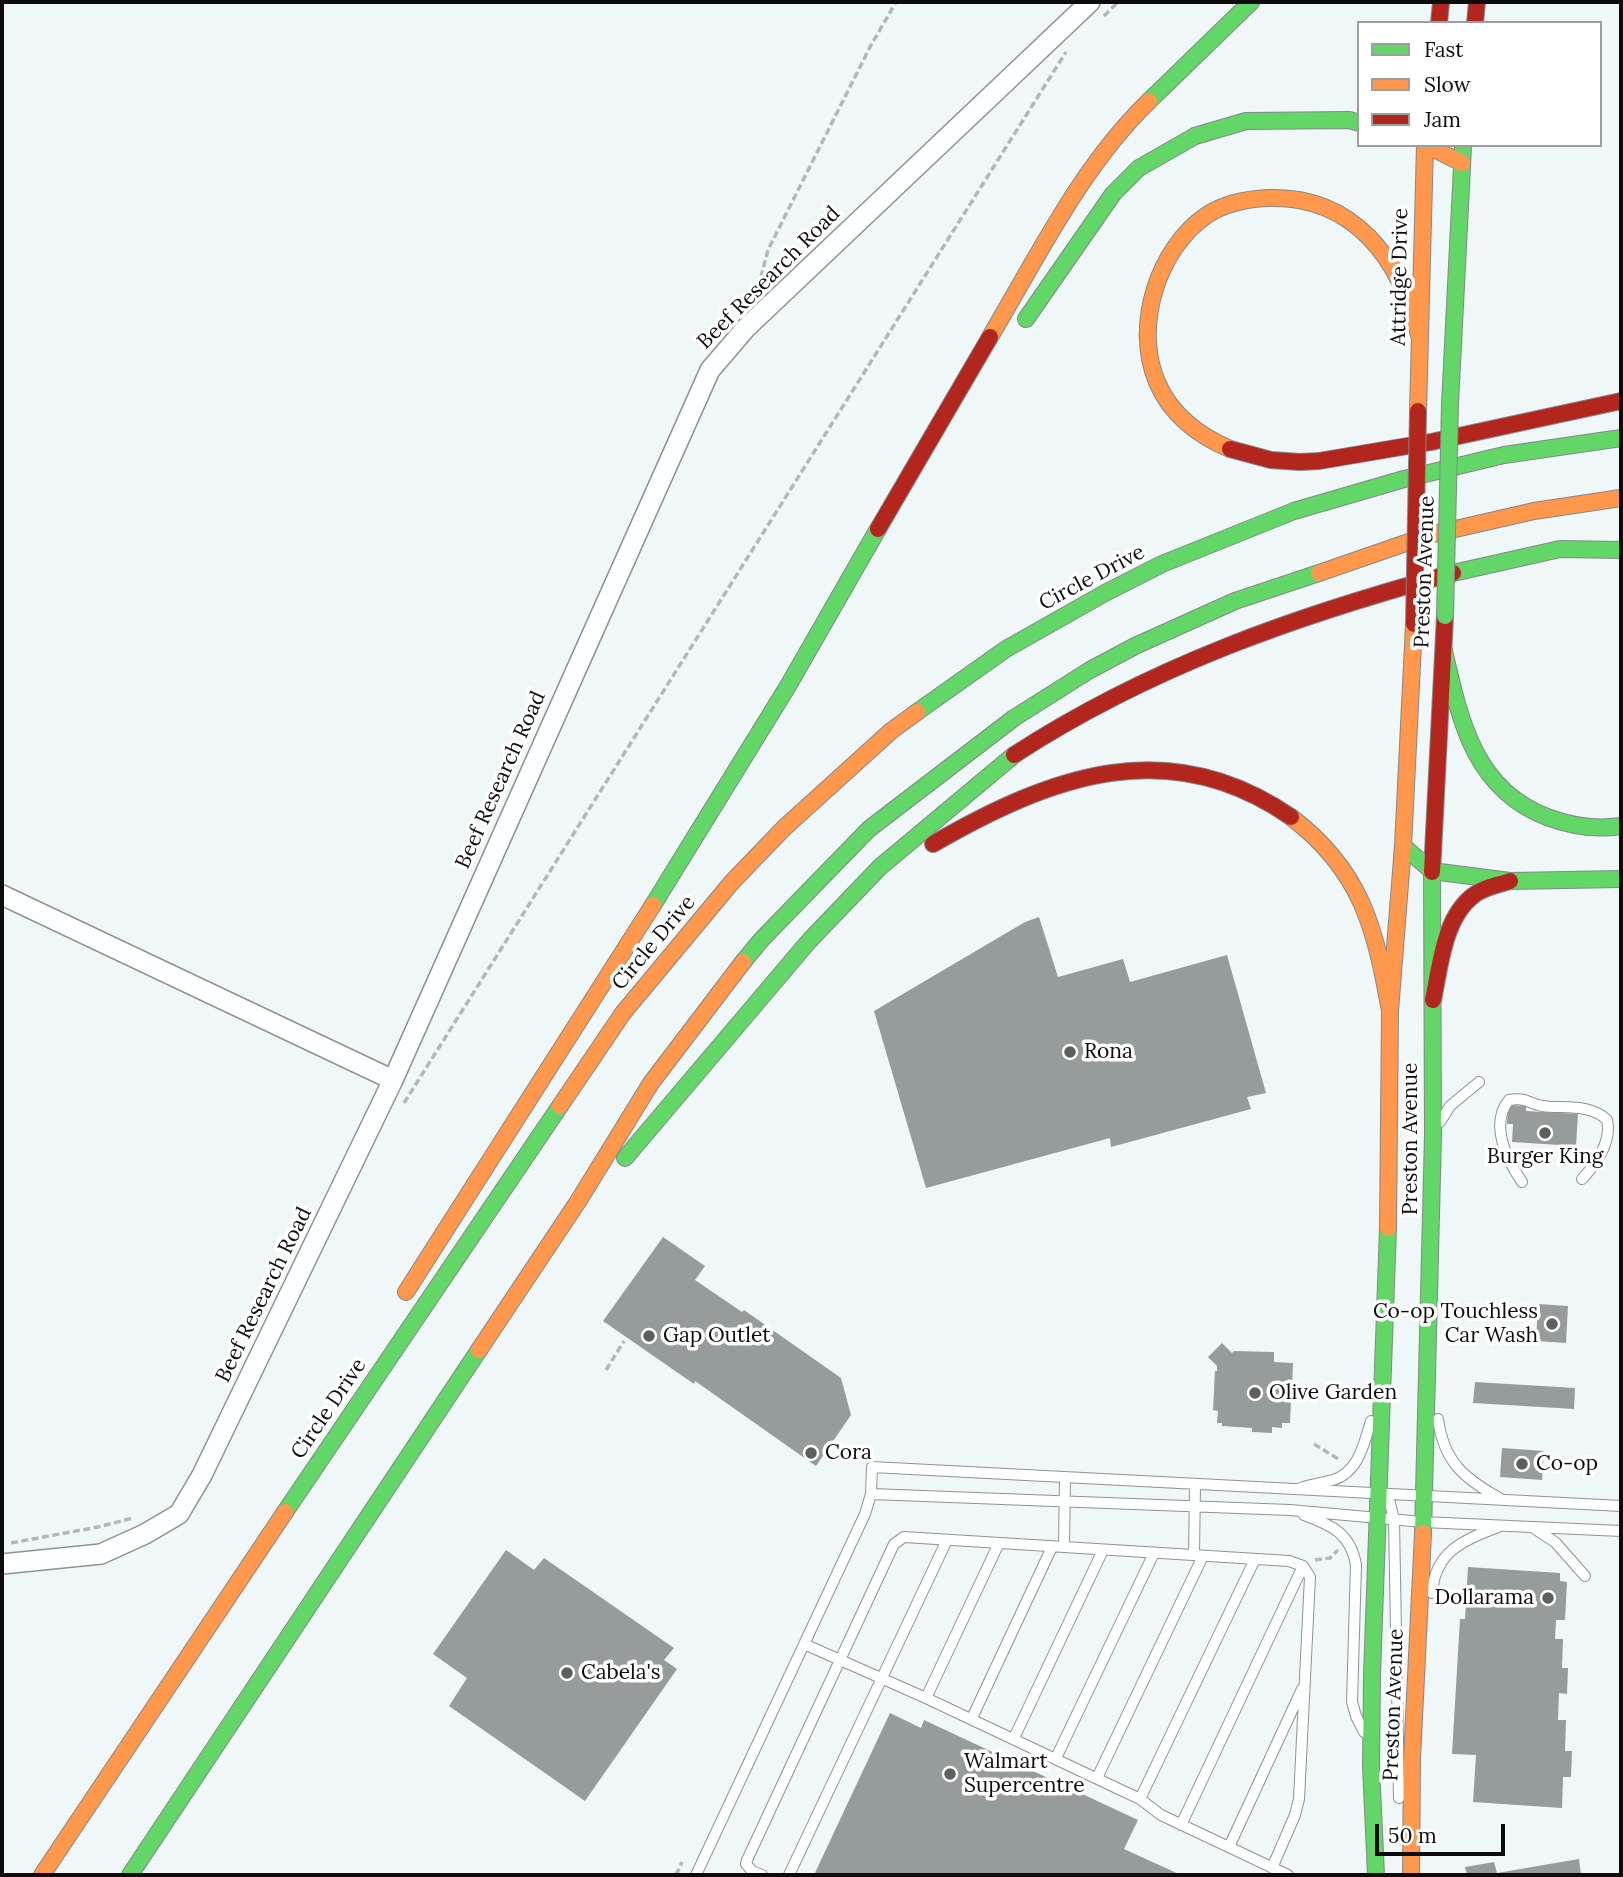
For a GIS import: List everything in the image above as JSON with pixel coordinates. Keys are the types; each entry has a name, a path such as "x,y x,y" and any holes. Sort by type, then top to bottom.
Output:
{"main road":[{"path":"399,1302 667,882 788,686 1073,196 1133,117 1251,2"},
{"path":"1439,21 1441,2"},
{"path":"1475,21 1477,2"},
{"path":"1017,333 1113,194 1139,168 1195,136 1246,121 1337,120 1357,123"},
{"name":"Attridge Drive","path":"1418,411 1425,147"},
{"path":"1429,147 1462,163 1463,147"},
{"name":"Preston Avenue","path":"1405,1873 1425,1498 1433,1135 1432,872 1444,651 1450,404 1462,163"},
{"path":"1419,335 1413,307 1396,268 1364,230 1344,216 1304,200 1252,199 1225,205 1207,215 1176,245 1165,263 1149,328 1153,374 1163,396 1199,434 1242,455 1292,463 1405,447 1556,412 1621,401"},
{"name":"Preston Avenue","path":"1376,1875 1371,1741 1385,1519 1379,1495 1388,1219 1390,1011 1403,846 1414,624 1418,411"},
{"name":"Circle Drive","path":"42,1875 623,1013 732,882 784,828 891,731 1006,649 1162,564 1294,511 1455,466 1553,446 1621,438"},
{"path":"788,686 869,571 918,493"},
{"path":"130,1875 579,1200 652,1083 719,990 762,939 869,829 1014,718 1090,670 1135,646 1235,601 1429,535 1534,511 1621,498"},
{"path":"579,1200 607,1178 809,941 880,867 1012,756 1060,725 1211,652 1290,621 1364,597 1459,571 1560,549 1621,551"},
{"path":"1444,651 1456,707 1472,749 1496,786 1527,810 1549,819 1592,829 1621,827"},
{"path":"809,941 927,848 1002,807 1060,784 1106,772 1145,768 1183,771 1221,779 1262,796 1300,823 1332,854 1353,885 1371,925 1390,1011"},
{"path":"1403,846 1432,872 1510,881 1621,879"},
{"path":"1433,1000 1448,937 1460,912 1474,895 1510,881"},
{"path":"190,1652 250,1536"}],"street":[{"name":"Beef Research Road","path":"3,1554 101,1554 145,1534 179,1514 202,1475 393,1080 710,370 746,328 1090,2"},
{"path":"2,895 393,1080"}],"lane":[{"path":"1433,1135 1450,1106 1479,1082"},
{"path":"1522,1182 1509,1160 1502,1133 1503,1108 1509,1100 1519,1098 1536,1105 1584,1108 1602,1115 1607,1120 1606,1137 1598,1161 1582,1179"},
{"path":"1428,1385 1451,1459 1468,1479 1504,1502"},
{"path":"1297,1490 1312,1483 1333,1480 1350,1470 1363,1448 1382,1387"},
{"path":"696,1875 864,1514 871,1494 872,1467 1425,1498 1621,1506"},
{"path":"1064,1547 1065,1478"},
{"path":"1097,1778 1198,1556 1195,1485"},
{"path":"871,1494 1290,1510 1423,1522 1621,1531"},
{"path":"1290,1510 1336,1530 1346,1538 1354,1552 1356,1565 1352,1702 1356,1716 1371,1741"},
{"path":"1385,1519 1399,1807"},
{"path":"1431,1610 1432,1585 1450,1552 1462,1541 1502,1526"},
{"path":"1532,1527 1555,1542 1586,1576"},
{"path":"762,1875 748,1867 747,1860 840,1659 898,1540 904,1537 1289,1561 1303,1566 1310,1577 1298,1807 1272,1868"},
{"path":"789,1875 947,1540"},
{"path":"926,1698 999,1543"},
{"path":"972,1718 1052,1547"},
{"path":"1014,1738 1102,1550"},
{"path":"1056,1758 1154,1553"},
{"path":"1140,1799 1255,1559"},
{"path":"1181,1825 1303,1566"},
{"path":"1412,1759 1423,1725 1430,1623"},
{"path":"804,1644 1056,1758 1140,1799 1161,1815 1288,1875"},
{"path":"1229,1847 1305,1683"}],"path":[{"path":"776,299 761,277 768,250 870,47 897,2"},
{"path":"1100,19 1118,2"},
{"path":"422,1074 1056,66 1073,46"},
{"path":"606,1370 624,1340"},
{"path":"1314,1444 1340,1460"},
{"path":"3,1554 139,1516"},
{"path":"1303,1566 1318,1559 1330,1558 1342,1546"},
{"path":"676,1875 682,1862"}],"building":[{"name":"Rona","path":"1039,917 1058,977 1123,959 1130,982 1227,955 1266,1093 1247,1097 1251,1109 1111,1147 1110,1138 926,1188 874,1011 1025,922"},
{"name":"Burger King","path":"1508,1105 1526,1106 1526,1111 1578,1114 1576,1146 1512,1142 1513,1124 1507,1124"},
{"path":"663,1237 705,1266 695,1280 742,1312 744,1310 841,1378 851,1415 816,1466 695,1381 694,1384 603,1321"},
{"name":"Co-op Touchless Car Wash","path":"1538,1304 1568,1306 1566,1343 1536,1341"},
{"name":"Olive Garden","path":"1222,1343 1232,1353 1274,1352 1274,1362 1293,1363 1292,1387 1296,1387 1296,1399 1291,1400 1290,1423 1282,1423 1282,1428 1272,1427 1272,1433 1252,1432 1252,1428 1222,1426 1222,1423 1217,1423 1218,1411 1213,1410 1217,1366 1208,1357"},
{"path":"1475,1382 1575,1388 1574,1409 1473,1403"},
{"name":"Co-op","path":"1502,1448 1544,1451 1542,1480 1500,1477"},
{"name":"Cabela's","path":"506,1550 534,1570 544,1558 674,1648 664,1660 677,1669 585,1801 449,1706 467,1678 433,1654"},
{"path":"1468,1567 1560,1573 1560,1581 1567,1582 1565,1620 1556,1620 1555,1639 1563,1639 1562,1668 1568,1668 1567,1694 1559,1693 1558,1720 1566,1720 1565,1751 1572,1751 1571,1777 1563,1777 1562,1808 1473,1802 1476,1755 1452,1754 1460,1619 1465,1619"},
{"name":"Walmart Supercentre","path":"890,1713 921,1728 924,1720 1138,1820 1124,1849 1181,1875 814,1875"},
{"path":"1579,1859 1581,1875 1467,1875 1465,1867 1494,1862 1497,1873"}],"traffic: fast":[{"path":"1149,101 1251,2"},
{"path":"1026,319 1113,194 1139,168 1195,136 1246,121 1350,120 1357,122"},
{"path":"1450,404 1463,147"},
{"path":"1445,616 1450,404"},
{"path":"917,712 1006,649 1105,593 1162,564 1294,511 1404,479 1504,455 1621,438"},
{"path":"653,905 788,686 878,529"},
{"path":"1453,573 1560,549 1621,550"},
{"path":"743,962 869,829 1014,718 1090,670 1135,646 1235,601 1319,573"},
{"path":"1444,651 1464,726 1474,749 1502,789 1522,805 1556,820 1592,827 1621,826"},
{"path":"625,1158 809,941 880,867 1014,755"},
{"path":"1403,846 1432,871 1510,881 1621,879"},
{"path":"1423,1533 1433,1135 1432,872"},
{"path":"285,1512 560,1106"},
{"path":"1376,1875 1371,1766 1372,1675 1388,1228"},
{"path":"130,1875 479,1350"}],"traffic: slow":[{"path":"990,337 1081,183 1102,154 1149,101"},
{"path":"1418,411 1425,147"},
{"path":"1430,147 1462,163"},
{"path":"1230,449 1207,438 1178,414 1163,394 1150,360 1149,313 1163,268 1175,247 1190,229 1207,215 1236,202 1268,198 1298,200 1325,207 1349,220 1369,237 1386,257 1411,307 1419,335"},
{"path":"1319,573 1429,535 1534,511 1621,498"},
{"path":"1388,1228 1390,1011 1403,846 1414,624"},
{"path":"560,1106 623,1013 732,882 784,828 891,731 917,712"},
{"path":"1291,817 1334,858 1362,903 1378,953 1390,1011"},
{"path":"406,1292 653,905"},
{"path":"479,1350 579,1200 651,1083 743,962"},
{"path":"42,1875 285,1512"},
{"path":"1411,1875 1412,1759 1423,1533"}],"traffic: jam":[{"path":"1439,21 1441,2"},
{"path":"1475,21 1477,2"},
{"path":"878,529 990,337"},
{"path":"1230,449 1271,460 1319,461 1431,442 1621,401"},
{"path":"1414,624 1418,411"},
{"path":"1014,755 1118,695 1226,647 1338,607 1453,573"},
{"path":"1432,872 1445,616"},
{"path":"933,844 1021,799 1066,783 1110,773 1155,770 1200,776 1245,791 1291,817"},
{"path":"1433,1000 1445,943 1456,916 1464,904 1478,892 1510,881"}],"place":[{"name":"Rona","path":"1070,1052"},
{"name":"Burger King","path":"1545,1133"},
{"name":"Co-op Touchless Car Wash","path":"1552,1324"},
{"name":"Gap Outlet","path":"649,1336"},
{"name":"Olive Garden","path":"1255,1393"},
{"name":"Cora","path":"811,1453"},
{"name":"Co-op","path":"1522,1464"},
{"name":"Dollarama","path":"1548,1598"},
{"name":"Cabela's","path":"567,1673"},
{"name":"Walmart Supercentre","path":"950,1774"}]}
